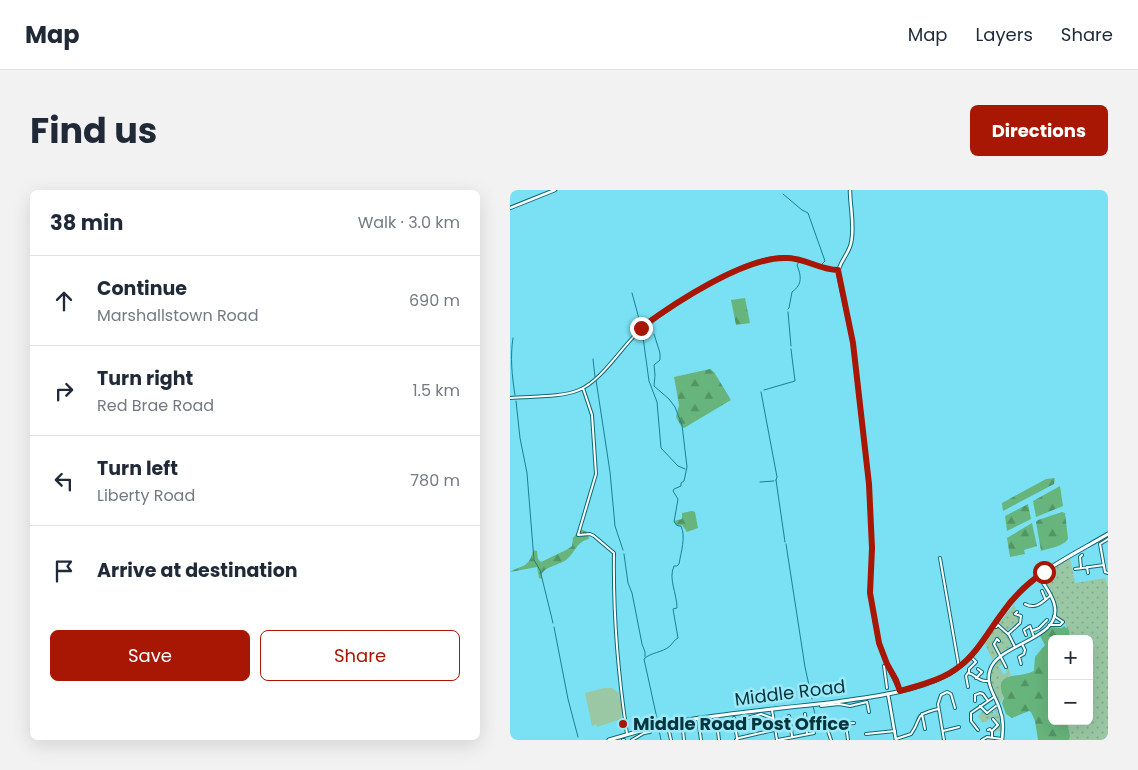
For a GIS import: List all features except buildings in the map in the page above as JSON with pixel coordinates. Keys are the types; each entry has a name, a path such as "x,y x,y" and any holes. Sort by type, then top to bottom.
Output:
{"main road":[{"name":"Middle Road","path":"609,740 662,725 698,718 888,694 935,680 959,667 976,650 1012,601 1039,576 1108,534"}],"street":[{"path":"510,208 555,190"},
{"path":"850,190 852,240 849,250 838,270 853,343 869,484 872,548 870,593 879,643 900,691"},
{"path":"510,398 566,394 582,388 596,378 648,322 700,290 747,265 764,260 786,258 804,260 828,269 838,270"},
{"path":"582,388 592,415 596,474 578,535 590,534 614,553 613,583 619,683 629,734 633,740 644,733 650,732"},
{"path":"1108,539 1100,543 1104,553 1105,572 1108,573"},
{"path":"1082,555 1080,557 1082,568"},
{"path":"940,558 959,667"},
{"path":"1075,569 1104,565"},
{"path":"1087,567 1088,574"},
{"path":"982,740 985,737 992,737 1002,740 1002,716 988,681 991,666 1000,656 1034,637 1049,625 1054,616 1055,608 1039,576"},
{"path":"1044,592 1046,599"},
{"path":"1025,604 1035,607 1050,596"},
{"path":"1008,634 1020,622 1021,616 1015,614 1017,612"},
{"path":"1049,625 1060,625 1063,622 1054,616"},
{"path":"1032,631 1042,626 1047,620"},
{"path":"996,627 998,625 1008,634 1015,647"},
{"path":"1026,635 1024,630 1030,626 1034,637"},
{"path":"998,641 997,639 994,643 1006,667"},
{"path":"1021,664 1019,658 1025,651 1022,644"},
{"path":"972,683 968,685 966,676 969,673 969,669 976,662 973,658"},
{"path":"887,664 884,666 887,688"},
{"path":"976,678 982,672 978,669"},
{"path":"969,673 982,681 988,681"},
{"path":"944,740 938,709 940,696 947,692 952,696 955,708"},
{"path":"975,701 975,695 981,693 988,701"},
{"path":"888,694 896,740 912,733 917,718 922,714 938,709"},
{"path":"978,730 972,722 970,715 994,697"},
{"path":"850,700 850,706"},
{"path":"822,706 837,704 850,706 867,702 869,712"},
{"path":"980,706 986,713 996,706"},
{"path":"772,709 774,730 778,740 814,733"},
{"path":"992,709 995,712"},
{"path":"748,718 763,714 773,718"},
{"path":"806,714 807,734"},
{"path":"922,714 926,729"},
{"path":"789,716 792,736"},
{"path":"698,718 701,740"},
{"path":"734,718 736,739 774,730"},
{"path":"992,731 998,726 997,720 993,719"},
{"path":"825,722 830,740"},
{"path":"717,723 719,740"},
{"path":"848,740 844,724 854,723"},
{"path":"943,731 959,727"},
{"path":"683,730 684,740"},
{"path":"988,730 992,731"},
{"path":"866,734 894,731"},
{"path":"992,731 992,737"},
{"path":"669,732 671,740"}],"green space":[{"path":"745,298 750,323 736,325 731,300"},
{"path":"710,369 714,372 731,400 684,428 676,417 679,405 674,377"},
{"path":"1055,478 1054,484 1003,511 1002,503 1046,479"},
{"path":"1060,486 1063,506 1036,517 1033,501"},
{"path":"1028,504 1031,519 1007,531 1005,516"},
{"path":"695,512 698,528 687,532 682,525 676,526 674,521 682,519 682,513"},
{"path":"1062,512 1065,513 1068,539 1059,546 1041,551 1036,522"},
{"path":"1032,523 1037,546 1024,550 1025,554 1010,557 1007,538"},
{"path":"580,529 587,532 589,539 582,542 566,560 545,570 542,573 542,579 539,578 537,567 510,572 525,565 530,560 533,550 537,551 538,559 541,562 568,549 572,546 573,538"},
{"path":"1108,535 1070,558 1075,583 1105,578 1108,587 1108,740 1069,740 1068,725 1093,725 1093,635 1069,635 1065,622 1061,621 1054,613 1054,604 1039,576"},
{"path":"1014,605 1016,610 1013,614 1016,617 1020,616 1019,621 1007,631 999,623"},
{"path":"998,626 1008,636 1012,646 1000,653 995,643 1000,640 996,637 992,643 998,654 992,660 984,641 992,629 994,630"},
{"path":"1064,626 1069,630 1070,635 1048,635 1048,725 1068,725 1070,736 1069,740 1038,740 1035,721 1031,712 1029,711 1012,718 1006,714 1002,703 1004,698 1001,683 1008,677 1034,671 1035,657 1045,645 1040,636 1051,627 1062,628"},
{"path":"1000,658 1003,664 998,667 1001,669 1002,674 1007,673 1005,667 1008,667 1011,675 1005,679 1004,696 999,704 990,680 992,669"},
{"path":"612,688 619,693 622,711 621,719 597,727 596,724 592,726 585,693"},
{"path":"996,707 1001,731 995,731 994,733 994,731 999,726 998,718 992,717 986,722 982,722 978,716 982,712 987,714 992,711 994,715"}],"waterway":[{"path":"783,194 808,213 825,261 822,264"},
{"path":"788,309 792,292 799,283 800,276 797,265 800,260"},
{"path":"632,293 641,326"},
{"path":"788,312 791,346"},
{"path":"642,330 649,381 657,402 661,448 678,466 685,469"},
{"path":"654,334 660,353 660,360 654,365 654,386 675,407 682,425 687,467 684,481 681,483 681,486 673,491 678,499 674,522 681,526 683,535 679,564 674,566 672,571 672,581 677,602 677,608 673,609 678,638 667,648 644,659 658,723"},
{"path":"513,338 512,366 515,395"},
{"path":"764,390 795,381 791,349"},
{"path":"593,359 595,377"},
{"path":"596,380 610,472 615,526 623,550"},
{"path":"761,392 776,480"},
{"path":"516,401 520,438 527,473 534,560 540,570 553,623"},
{"path":"776,480 785,542"},
{"path":"760,482 774,481"},
{"path":"786,544 805,667 812,699"},
{"path":"624,554 628,583 632,593 645,657"},
{"path":"554,627 568,699 578,737"},
{"path":"813,706 815,714"},
{"path":"659,730 661,740"}],"place":[{"name":"Middle Road Post Office","path":"623,724"}],"route":[{"path":"641,328 709,285 747,265 759,261 771,258 798,258 828,269 838,270 853,343 869,484 872,548 870,593 879,643 883,656 900,691 935,680 959,667 976,650 1002,612 1019,592 1044,572"}]}
